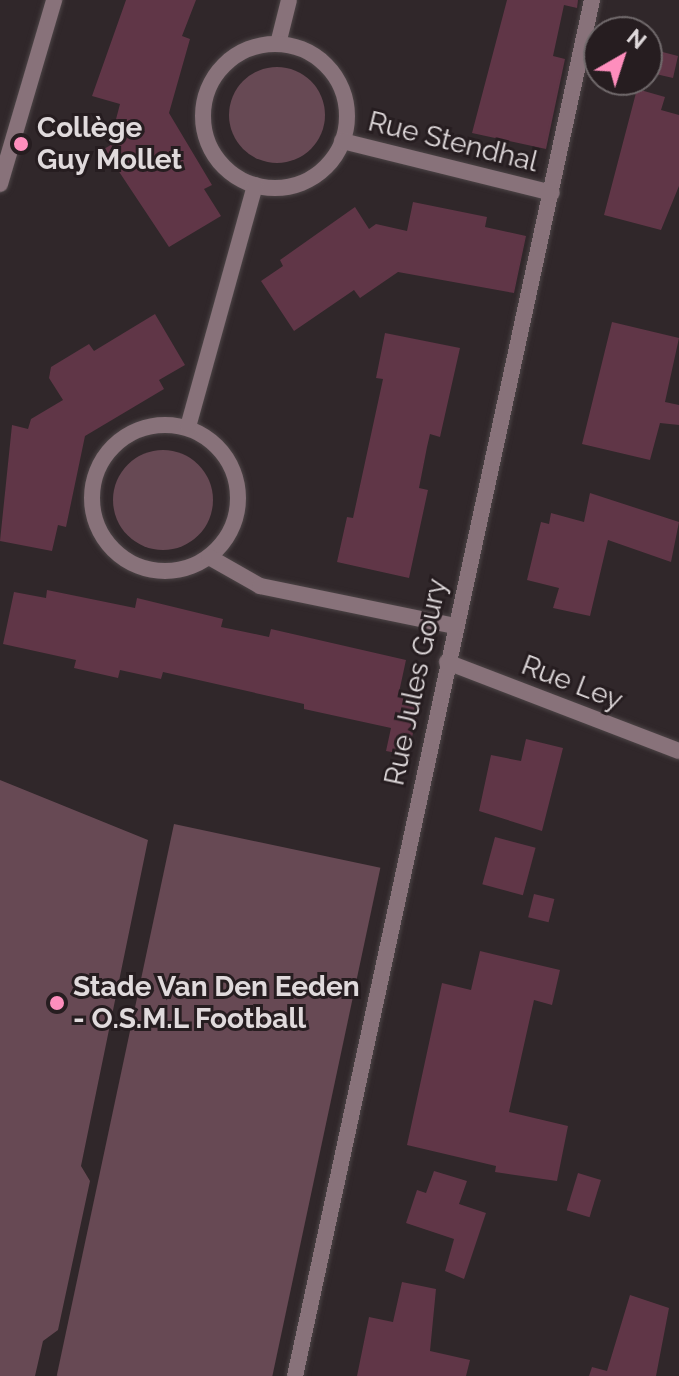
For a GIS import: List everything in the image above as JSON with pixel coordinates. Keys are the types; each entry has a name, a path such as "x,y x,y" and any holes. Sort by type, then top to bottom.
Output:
{"street":[{"path":"0,184 54,0"},
{"path":"188,427 255,185 223,166 205,133 203,114 213,77 226,63 259,45 278,44 289,0"},
{"name":"Rue Jules Goury","path":"295,1376 592,0"},
{"name":"Rue Stendhal","path":"255,185 308,180 342,141 346,108 335,76 310,53 278,44"},
{"name":"Rue Stendhal","path":"342,141 552,193"},
{"path":"150,425 188,427 221,450 238,486 233,526 209,557 174,571 137,566 107,543 92,509 96,472 117,442 150,425"},
{"path":"209,557 260,586 455,626"},
{"name":"Rue Ley","path":"447,662 679,751"}],"shaded area":[{"path":"277,67 295,71 311,81 321,97 325,115 321,133 311,149 295,159 277,163 259,159 243,149 233,133 229,115 233,97 243,81 259,71"},
{"path":"163,450 182,453 199,464 210,481 213,500 210,519 199,536 182,547 163,550 144,547 127,536 116,519 113,500 116,481 127,464 144,453"},
{"name":"Stade Van Den Eeden - O.S.M.L Football","path":"0,780 148,840 81,1166 90,1181 58,1330 43,1341 35,1376 0,1376"},
{"path":"174,824 380,868 272,1376 57,1376"}],"building":[{"path":"126,0 196,0 182,36 190,39 169,113 212,185 204,189 221,216 169,247 104,149 124,137 115,123 120,104 92,96"},
{"path":"507,0 578,0 577,8 564,5 553,56 565,59 546,149 472,133"},
{"path":"663,52 678,56 673,78 663,76"},
{"path":"635,96 665,97 661,110 679,115 679,186 661,230 604,215"},
{"path":"413,202 487,217 485,227 526,236 514,293 398,272 360,298 354,290 294,331 261,281 283,266 280,260 355,207 369,229 376,224 407,231"},
{"path":"155,314 185,365 159,380 164,389 85,436 66,527 58,525 52,551 0,541 12,425 28,429 31,419 63,400 49,378 51,367 89,344 94,351"},
{"path":"612,322 679,338 665,402 679,405 679,425 660,423 650,460 582,444"},
{"path":"385,333 460,348 440,437 430,434 427,447 419,488 428,490 409,578 337,562 347,517 353,518 383,379 376,378"},
{"path":"590,493 679,522 671,562 608,540 590,616 553,608 559,588 527,580 541,522 549,524 551,513 584,522"},
{"path":"47,590 135,608 137,598 223,619 221,627 269,637 271,629 406,660 398,697 420,702 408,755 386,751 391,728 304,709 304,704 163,672 161,679 120,670 118,678 74,668 76,660 3,644 14,592 46,598"},
{"path":"526,739 563,748 542,831 479,811 491,755 521,761"},
{"path":"495,837 536,848 523,895 482,884"},
{"path":"534,894 554,899 549,922 528,917"},
{"path":"480,951 560,970 552,1005 534,1000 509,1112 568,1126 557,1181 495,1172 496,1166 407,1145 442,983 471,990"},
{"path":"434,1171 467,1181 459,1204 486,1213 464,1279 445,1271 454,1239 406,1223 417,1190 426,1193"},
{"path":"578,1173 601,1180 590,1217 567,1210"},
{"path":"402,1282 436,1289 430,1351 470,1360 466,1376 357,1376 369,1317 393,1322"},
{"path":"630,1295 669,1308 656,1376 589,1376 592,1367 607,1371"}],"place":[{"name":"Collège Guy Mollet","path":"21,144"},
{"name":"Stade Van Den Eeden - O.S.M.L Football","path":"57,1003"}]}
